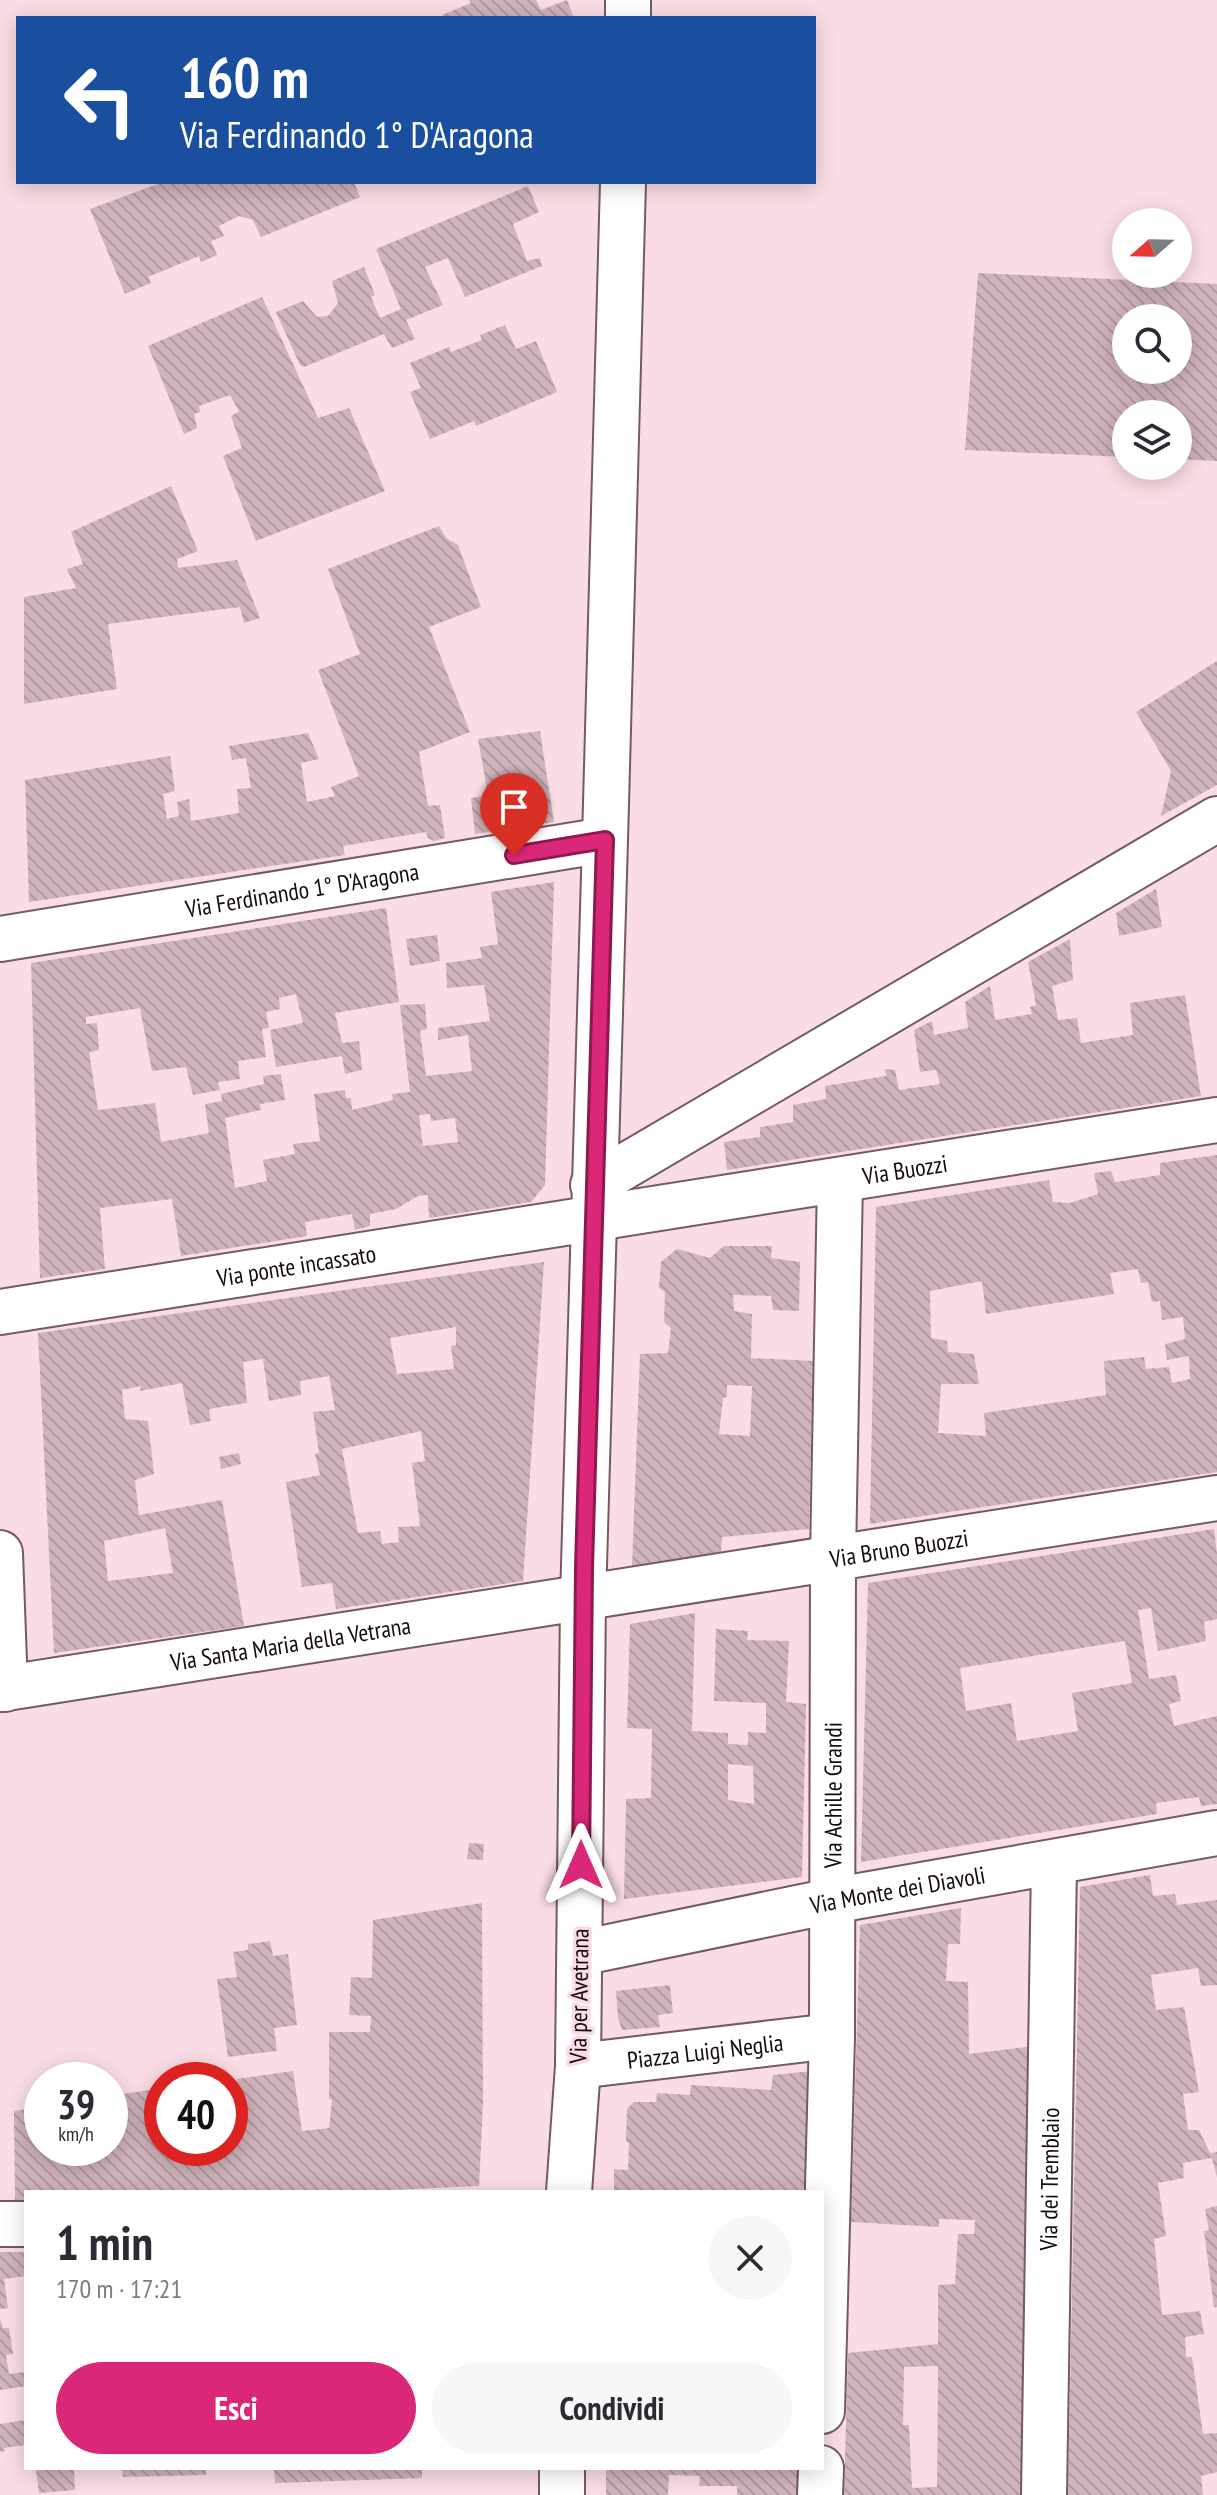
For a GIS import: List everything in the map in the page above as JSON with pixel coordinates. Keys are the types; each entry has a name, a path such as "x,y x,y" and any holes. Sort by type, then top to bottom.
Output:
{"street":[{"name":"Via per Avetrana","path":"569,2190 578,2066 583,1600 592,1202 623,184"},
{"path":"592,1202 1217,819"},
{"name":"Via Ferdinando 1° D'Aragona","path":"0,939 605,840"},
{"name":"Via Buozzi","path":"592,1202 840,1180 1217,1120"},
{"name":"Via Achille Grandi","path":"824,2336 832,2036 833,1557 840,1180"},
{"name":"Via ponte incassato","path":"0,1312 592,1202"},
{"name":"Via Bruno Buozzi","path":"583,1600 833,1557 1217,1498"},
{"path":"0,1553 2,1689"},
{"name":"Via Santa Maria della Vetrana","path":"2,1689 583,1600"},
{"name":"Via Monte dei Diavoli","path":"580,1953 831,1901 1217,1833"},
{"name":"Via dei Tremblaio","path":"1044,2495 1054,1864"},
{"name":"Piazza Luigi Neglia","path":"578,2066 832,2036"},
{"path":"0,2224 24,2224"},
{"path":"820,2495 821,2470"}],"building":[{"path":"469,0 536,0 541,10 567,0 573,16 442,16 471,3"},
{"path":"158,184 355,184 360,197 261,237 253,220 239,216 219,226 224,236 211,241 217,255 201,262 199,256 148,277 151,283 125,294 90,209"},
{"path":"528,186 539,212 513,224 527,261 540,258 542,266 465,297 448,258 425,267 443,305 406,320 415,339 392,348 384,334 304,367 300,365 276,312 303,301 317,317 328,316 338,303 332,281 364,267 380,318 401,309 376,249"},
{"path":"978,273 1112,279 1112,288 1192,288 1192,283 1217,284 1217,461 1192,460 1192,400 1112,400 1112,456 965,450"},
{"path":"262,297 318,418 349,408 385,491 256,541 223,456 242,448 231,416 239,411 230,395 199,406 200,412 194,414 197,428 184,434 148,346"},
{"path":"505,325 516,349 536,341 557,392 476,426 474,421 430,439 410,392 421,388 410,363 449,347 451,352 482,340 480,335"},
{"path":"171,486 198,551 177,559 178,568 237,560 260,618 244,623 240,607 108,624 117,689 24,704 24,597 76,588 67,569 83,564 71,532"},
{"path":"439,526 446,538 458,545 481,607 429,627 470,732 419,752 428,806 440,805 445,838 434,841 428,838 426,832 343,846 345,855 29,902 25,780 170,756 175,791 163,794 167,819 179,816 177,802 189,799 191,821 239,813 237,789 251,788 246,758 232,760 229,746 308,733 319,759 301,763 307,802 335,796 331,787 359,776 318,670 360,654 328,569"},
{"path":"1217,661 1217,785 1161,816 1171,771 1136,712"},
{"path":"540,731 554,822 475,834 471,798 488,795 478,739"},
{"path":"554,882 545,1185 531,1202 429,1218 428,1195 418,1196 396,1209 370,1214 370,1226 355,1230 352,1214 305,1222 307,1236 181,1256 172,1199 100,1208 105,1269 40,1278 31,963 386,908 399,1002 335,1013 342,1043 359,1041 362,1070 345,1074 342,1056 276,1067 270,1030 303,1023 296,994 279,998 280,1009 266,1012 269,1028 262,1029 266,1057 238,1061 240,1079 218,1082 220,1090 193,1095 186,1067 152,1071 140,1008 86,1017 86,1024 97,1023 99,1050 89,1052 98,1110 155,1103 161,1142 209,1133 205,1104 222,1101 221,1094 264,1084 263,1076 281,1074 285,1100 260,1104 261,1110 225,1118 235,1188 267,1181 263,1160 295,1154 293,1144 320,1141 314,1094 345,1090 346,1098 351,1098 352,1110 393,1100 392,1094 410,1092 400,1005 425,1004 427,1029 420,1031 426,1076 472,1071 468,1035 438,1040 438,1028 490,1021 484,985 447,988 446,963 482,958 480,947 498,944 491,892","holes":["430,1114 431,1121 455,1118 458,1142 423,1146 419,1115"]},
{"path":"1156,889 1162,927 1119,936 1116,913"},
{"path":"437,935 440,961 410,966 406,939"},
{"path":"1070,939 1073,980 1052,986 1058,1020 1077,1018 1081,1043 1133,1035 1130,1003 1185,995 1201,1096 727,1170 724,1142 760,1137 760,1127 793,1122 793,1105 826,1099 825,1086 886,1076 885,1069 895,1070 899,1090 940,1084 936,1070 920,1072 914,1030 932,1021 934,1035 968,1028 965,1002 990,986 995,1020 1032,1014 1030,1007 1036,1005 1028,962"},
{"path":"1217,1155 1217,1472 870,1524 876,1207 1049,1180 1053,1202 1070,1203 1098,1194 1094,1173 1111,1171 1115,1182 1160,1175 1160,1163","holes":["1138,1269 1141,1283 1148,1282 1152,1302 1160,1301 1162,1320 1183,1317 1185,1339 1165,1344 1167,1360 1189,1356 1190,1379 1172,1383 1169,1367 1146,1369 1144,1357 1104,1361 1106,1395 984,1413 986,1436 938,1433 941,1384 979,1384 974,1354 948,1352 947,1341 931,1338 930,1291 982,1281 986,1314 1114,1294 1110,1273"]},
{"path":"724,1246 772,1246 771,1258 800,1262 799,1311 773,1310 771,1296 733,1295 734,1311 752,1314 751,1358 813,1361 809,1529 722,1537 721,1552 632,1566 640,1354 668,1353 671,1328 664,1322 665,1292 659,1288 661,1262 677,1249 710,1258","holes":["727,1385 752,1386 750,1436 719,1434"]},
{"path":"544,1262 523,1581 336,1609 332,1583 302,1587 286,1482 320,1475 315,1454 319,1453 313,1412 335,1410 329,1376 300,1381 301,1395 269,1401 263,1359 243,1362 247,1403 209,1409 211,1421 190,1425 182,1383 140,1391 141,1386 122,1390 125,1419 148,1421 154,1474 135,1480 139,1515 222,1500 244,1626 54,1653 38,1333","holes":["456,1327 456,1345 451,1346 454,1369 397,1374 390,1338","421,1431 425,1461 412,1463 420,1526 398,1527 399,1542 382,1544 380,1531 358,1533 342,1449","165,1528 173,1573 108,1581 104,1541"]},
{"path":"239,1453 241,1464 221,1469 219,1457"},
{"path":"1214,1529 1217,1619 1204,1622 1206,1641 1158,1651 1151,1608 1138,1610 1149,1679 1176,1675 1181,1701 1169,1704 1174,1726 1217,1716 1217,1804 1201,1806 1199,1797 1156,1803 1157,1814 861,1862 868,1583","holes":["1125,1641 1132,1683 1072,1693 1078,1731 1017,1741 1011,1703 966,1711 960,1668"]},
{"path":"695,1613 692,1731 728,1733 728,1744 748,1745 748,1732 766,1733 766,1703 714,1701 716,1629 748,1631 747,1640 789,1641 786,1702 806,1704 802,1877 624,1899 626,1799 651,1798 652,1729 627,1728 630,1624","holes":["728,1764 753,1766 754,1804 728,1800"]},
{"path":"469,1843 484,1844 483,1860 467,1859"},
{"path":"1150,1875 1153,1896 1175,1894 1177,1905 1217,1900 1217,1985 1201,1986 1198,1968 1151,1975 1156,2010 1184,2007 1199,2092 1183,2094 1188,2130 1199,2130 1210,2153 1217,2152 1217,2177 1212,2158 1183,2163 1184,2178 1158,2183 1166,2236 1154,2239 1162,2315 1200,2311 1204,2334 1185,2337 1186,2357 1192,2357 1203,2434 1217,2433 1217,2472 1201,2476 1203,2495 1068,2495 1080,1887"},
{"path":"482,1903 483,2103 479,2186 390,2190 24,2190 24,2200 15,2200 14,2111 24,2110 24,2166 128,2166 128,2093 144,2091 144,2166 248,2166 248,2077 293,2071 302,2131 329,2128 332,2100 329,2099 329,2032 370,2032 371,2016 349,2015 351,1977 372,1978 373,1920"},
{"path":"961,1908 960,1944 948,1944 946,1981 968,1982 969,2054 1034,2046 1024,2495 844,2495 848,2353 938,2344 938,2285 955,2284 958,2234 974,2234 975,2220 939,2219 939,2227 851,2222 860,1925","holes":["938,2366 937,2487 912,2488 909,2425 903,2425 904,2367"]},
{"path":"270,1941 273,1956 288,1954 297,2025 274,2028 277,2051 228,2057 217,1979 237,1977 233,1952 248,1950 248,1944"},
{"path":"670,1985 673,2013 658,2015 660,2027 622,2030 616,1991"},
{"path":"812,2071 810,2190 614,2190 614,2169 628,2170 627,2109 634,2102 656,2102 657,2093 690,2095 691,2085 771,2090 773,2075"},
{"path":"1217,2206 1217,2307 1214,2307 1204,2231 1209,2230 1205,2209"},
{"path":"0,2252 24,2252 24,2276 4,2279 8,2308 0,2309"},
{"path":"0,2319 3,2328 9,2328 13,2354 6,2355 9,2374 24,2372 24,2386 0,2390"},
{"path":"24,2420 24,2445 4,2448 5,2451 0,2452 0,2424"},
{"path":"36,2470 74,2470 75,2490 39,2493"},
{"path":"122,2470 206,2470 206,2475 123,2477"},
{"path":"274,2470 422,2470 422,2478 275,2483"},
{"path":"606,2470 804,2470 804,2495 737,2495 737,2486 699,2486 700,2476 669,2475 668,2495 606,2495"}],"route":[{"path":"514,855 605,840 584,1568 581,1865"}]}
